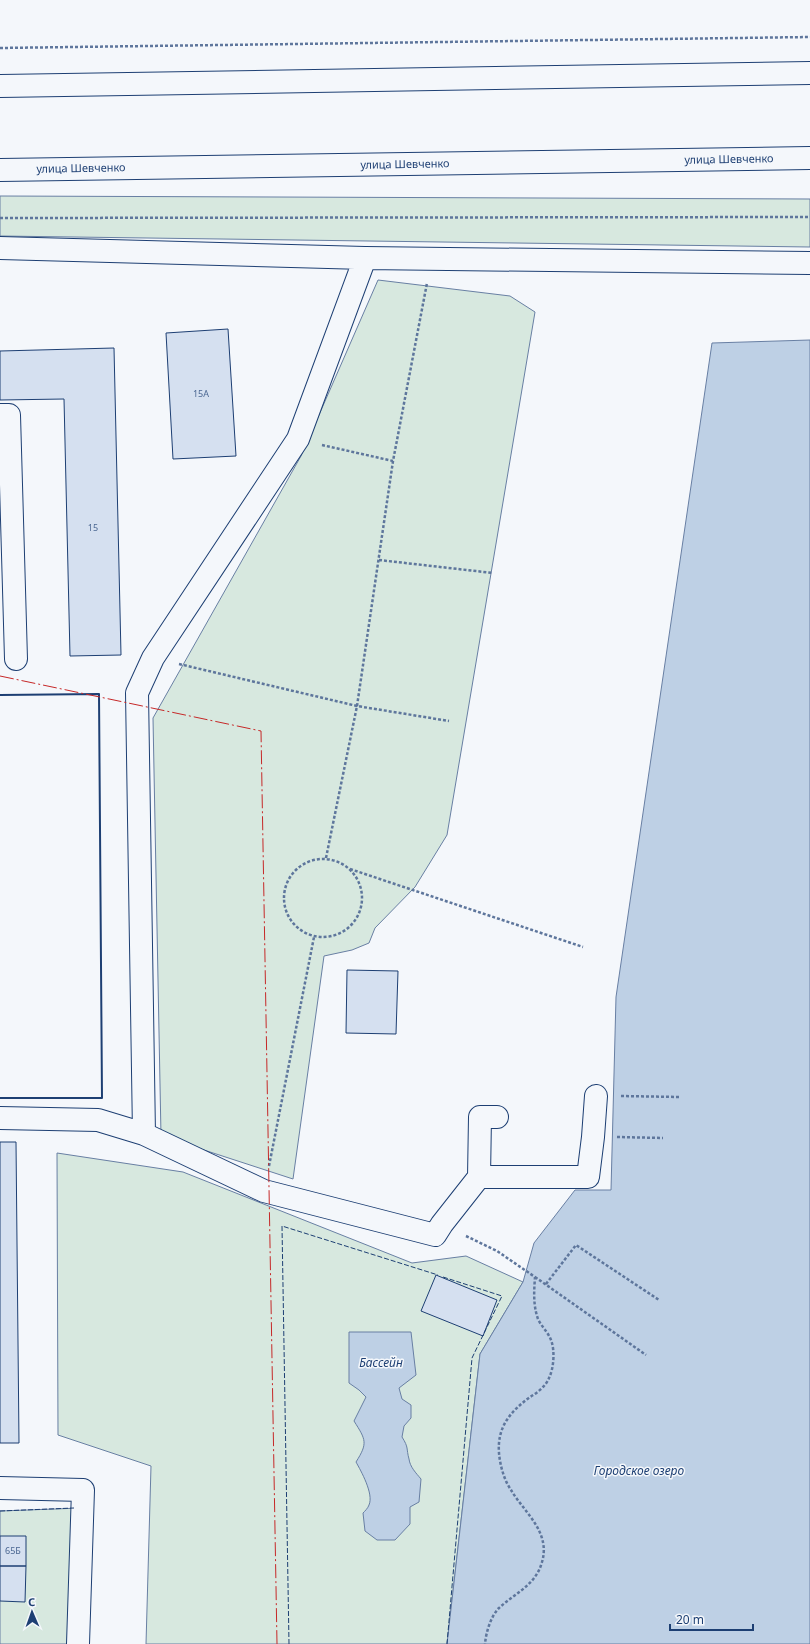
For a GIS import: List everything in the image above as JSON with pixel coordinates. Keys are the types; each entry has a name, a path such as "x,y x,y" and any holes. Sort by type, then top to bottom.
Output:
{"street":[{"path":"0,86 810,74"},
{"name":"улица Шевченко","path":"0,170 810,158"},
{"path":"0,248 365,258 810,263"},
{"path":"144,1134 137,693 153,658 298,439 365,258"},
{"path":"0,415 9,415 16,659"},
{"path":"479,1177 588,1177 594,1137 596,1096"},
{"path":"0,1118 98,1120 144,1134 264,1191 435,1235 479,1177 480,1117 497,1117"},
{"path":"0,1488 82,1490 78,1644"}],"path":[{"path":"0,48 810,37"},
{"path":"0,218 810,217"},
{"path":"326,858 357,706 393,461 431,259"},
{"path":"298,439 393,461"},
{"path":"379,560 493,573"},
{"path":"153,658 357,706 449,721"},
{"path":"350,868 359,880 363,895 361,909 354,923 344,931 328,937 314,937 299,929 288,918 283,903 285,886 293,872 306,862 326,858 337,860 350,868 583,948"},
{"path":"264,1191 314,937"},
{"path":"596,1096 681,1097"},
{"path":"594,1137 663,1138"},
{"path":"546,1284 576,1245 659,1300"},
{"path":"497,1250 646,1355"},
{"path":"486,1644 486,1636 490,1622 498,1609 534,1580 542,1562 543,1548 540,1534 534,1520 510,1490 503,1471 499,1452 502,1429 511,1413 539,1391 549,1379 552,1367 553,1353 551,1340 538,1319 533,1298 534,1277"}],"shaded area":[{"path":"0,196 810,199 810,247 0,236"},
{"path":"378,280 510,296 535,312 447,835 415,887 375,928 369,943 352,950 324,956 293,1179 161,1136 153,718 301,456"},
{"path":"57,1153 183,1172 412,1263 466,1256 523,1282 480,1354 447,1644 146,1644 151,1466 58,1435"},
{"path":"81,1508 77,1644 0,1644 0,1511"}],"water":[{"name":"Городское озеро","path":"810,340 810,1644 447,1644 480,1354 523,1282 534,1243 575,1190 611,1190 616,997 712,343"},
{"name":"Бассейн","path":"349,1332 411,1332 416,1375 399,1388 402,1399 411,1405 411,1418 404,1426 402,1437 411,1465 421,1479 419,1502 410,1507 410,1524 395,1540 377,1540 365,1531 363,1513 369,1505 370,1495 356,1462 364,1446 364,1442 363,1437 354,1421 366,1397 349,1383"}],"building":[{"path":"228,329 236,456 173,459 166,333"},
{"path":"114,348 121,655 70,656 64,399 0,400 0,351"},
{"path":"347,970 398,971 396,1034 346,1033"},
{"path":"0,1142 16,1142 19,1443 0,1443"},
{"path":"436,1275 497,1300 483,1336 421,1311"},
{"path":"0,1536 26,1536 26,1566 0,1566"},
{"path":"0,1566 26,1566 25,1602 0,1601"}],"fence":[{"path":"289,1644 282,1226 438,1275"},
{"path":"443,1277 502,1296 472,1358 447,1644"},
{"path":"0,1511 74,1508"}],"wall":[{"path":"0,695 99,694 102,1098 0,1098"}],"power":[{"path":"0,676 261,731 277,1644"}]}
